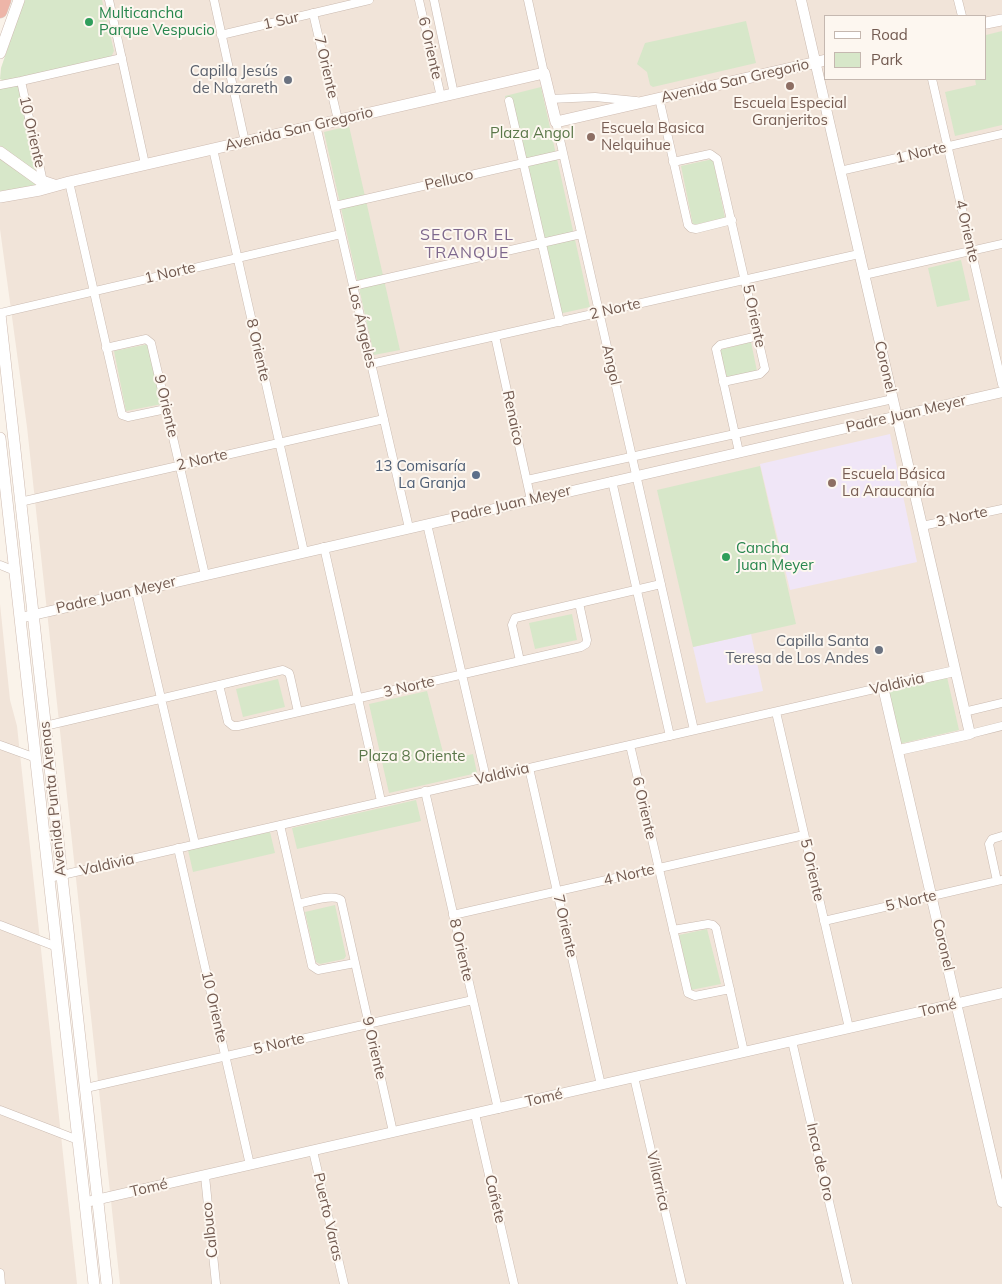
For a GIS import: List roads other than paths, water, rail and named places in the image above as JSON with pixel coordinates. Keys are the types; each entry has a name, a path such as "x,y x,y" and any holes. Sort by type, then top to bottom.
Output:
{"highway":[{"path":"0,11 4,0"}],"main road":[{"path":"0,52 19,0"},
{"path":"987,23 1002,20"},
{"name":"Avenida San Gregorio","path":"556,122 821,61"},
{"name":"Avenida San Gregorio","path":"0,197 34,191 49,184 69,182 544,74"},
{"name":"Angol","path":"544,74 556,122"},
{"path":"0,152 49,184"},
{"name":"Avenida Punta Arenas","path":"0,313 107,1284"},
{"name":"Avenida Punta Arenas","path":"0,438 2,478 15,571 94,1284"}],"street":[{"path":"109,0 145,164"},
{"path":"214,0 245,142"},
{"name":"1 Sur","path":"221,35 369,0"},
{"name":"6 Oriente","path":"419,0 441,97"},
{"name":"6 Oriente","path":"434,0 454,94"},
{"name":"Angol","path":"528,0 544,74"},
{"name":"Coronel","path":"801,0 821,61 824,78"},
{"path":"958,0 962,15"},
{"name":"7 Oriente","path":"313,13 338,120"},
{"path":"0,85 21,82 122,58"},
{"name":"Coronel","path":"824,80 840,171 970,734"},
{"name":"4 Oriente","path":"932,80 1002,384"},
{"name":"10 Oriente","path":"21,82 49,184"},
{"path":"595,97 598,112"},
{"name":"Avenida San Gregorio","path":"550,99 595,97 645,102"},
{"path":"658,98 689,226 696,228 732,220"},
{"path":"509,101 560,322"},
{"name":"Angol","path":"556,122 694,730"},
{"name":"Los Ángeles","path":"316,125 409,528"},
{"name":"1 Norte","path":"840,171 1002,134"},
{"name":"8 Oriente","path":"212,149 304,552"},
{"name":"Pelluco","path":"335,206 563,154"},
{"name":"5 Oriente","path":"673,162 710,154 716,157 746,280 765,367 764,372 724,382"},
{"path":"69,182 121,412 124,416 128,417 166,409"},
{"name":"1 Norte","path":"0,313 341,234"},
{"path":"353,286 581,234"},
{"path":"864,275 1002,244"},
{"name":"2 Norte","path":"371,364 859,254"},
{"name":"Renaico","path":"495,336 531,500"},
{"path":"739,452 717,347 758,336"},
{"name":"9 Oriente","path":"106,348 143,339 150,341 205,575"},
{"name":"Padre Juan Meyer","path":"20,618 1002,392"},
{"name":"Padre Juan Meyer","path":"527,480 893,399"},
{"name":"2 Norte","path":"20,502 384,419"},
{"path":"612,481 670,736"},
{"name":"3 Norte","path":"922,526 1002,509"},
{"path":"427,524 486,778"},
{"path":"324,547 381,802"},
{"path":"0,565 15,571"},
{"path":"520,661 512,626 513,620 518,616 661,584"},
{"path":"136,590 195,844"},
{"name":"3 Norte","path":"219,685 228,722 233,726 358,699 584,646 587,640 579,603"},
{"path":"45,726 280,670 286,671 290,676 298,712"},
{"name":"Valdivia","path":"49,878 955,671"},
{"name":"Coronel","path":"883,687 1002,1202"},
{"path":"964,712 1002,703"},
{"name":"5 Oriente","path":"776,712 849,1028"},
{"path":"899,750 1002,726"},
{"path":"0,745 36,758"},
{"name":"6 Oriente","path":"630,745 688,993 696,996 730,989"},
{"name":"7 Oriente","path":"528,768 601,1085"},
{"name":"8 Oriente","path":"425,792 498,1109"},
{"path":"280,825 313,968 321,970 355,963"},
{"name":"4 Norte","path":"453,915 804,835"},
{"name":"5 Norte","path":"824,921 1000,881 989,844 992,839 1002,836"},
{"name":"10 Oriente","path":"178,848 250,1165"},
{"name":"9 Oriente","path":"298,904 333,896 339,898 342,903 393,1132"},
{"path":"673,930 705,924 714,926 718,933 744,1052"},
{"path":"0,925 57,947"},
{"name":"Tomé","path":"85,1202 1002,993"},
{"name":"5 Norte","path":"86,1088 473,1000"},
{"name":"Inca de Oro","path":"792,1041 848,1284"},
{"name":"Villarrica","path":"634,1077 682,1284"},
{"path":"0,1110 78,1140"},
{"name":"Cañete","path":"475,1114 514,1284"},
{"name":"Puerto Varas","path":"313,1151 344,1284"},
{"name":"Calbuco","path":"204,1176 216,1284"},
{"path":"0,1273 1,1284"}],"place":[{"name":"Multicancha Parque Vespucio","path":"89,22"},
{"name":"Capilla Jesús de Nazareth","path":"288,80"},
{"name":"Escuela Especial Granjeritos","path":"790,86"},
{"name":"Escuela Basica Nelquihue","path":"591,137"},
{"name":"13 Comisaría La Granja","path":"476,475"},
{"name":"Escuela Básica La Araucanía","path":"832,483"},
{"name":"Cancha Juan Meyer","path":"726,557"},
{"name":"Capilla Santa Teresa de Los Andes","path":"879,650"}],"district":[{"name":"SECTOR EL TRANQUE","path":"467,244"}],"park label":[{"name":"Plaza Angol","path":"532,133"},
{"name":"Plaza 8 Oriente","path":"412,756"}]}
